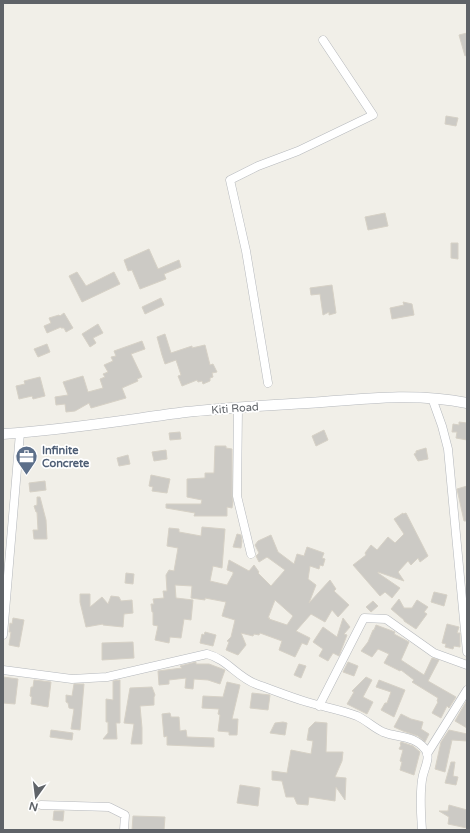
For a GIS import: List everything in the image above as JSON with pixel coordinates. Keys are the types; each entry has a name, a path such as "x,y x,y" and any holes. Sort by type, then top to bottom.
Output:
{"street":[{"path":"268,383 246,251 230,180 258,166 298,151 373,115 323,40"},
{"name":"Kiti Road","path":"3,434 94,425 188,412 238,408 388,398 432,398 467,403"},
{"path":"432,398 448,449 467,652"},
{"path":"238,408 237,496 251,554"},
{"path":"3,635 20,433"},
{"path":"319,706 364,618 386,619 434,652 467,665"},
{"path":"3,670 72,679 108,677 207,654 216,656 253,683 319,706 359,717 384,732 411,738 425,749 427,754 427,762 422,778 422,830"},
{"path":"427,754 467,690"},
{"path":"41,805 108,807 125,815 124,830"}],"building":[{"path":"467,33 467,55 465,56 459,35"},
{"path":"446,116 458,118 456,126 445,124"},
{"path":"385,213 388,226 368,230 365,217"},
{"path":"451,243 458,243 458,259 451,258"},
{"path":"149,249 158,269 179,260 181,267 164,274 166,279 140,289 132,270 128,271 124,260"},
{"path":"77,272 86,286 114,272 120,284 82,302 69,276"},
{"path":"332,285 336,313 329,315 329,312 323,315 320,294 311,295 310,288"},
{"path":"161,298 164,305 145,314 142,307"},
{"path":"403,302 412,304 414,315 392,319 390,308 404,305"},
{"path":"64,313 73,328 66,332 64,328 61,327 47,333 44,326 51,323 49,318 60,316"},
{"path":"98,324 103,333 93,338 96,343 90,347 82,334"},
{"path":"165,334 171,353 192,346 192,348 205,345 210,365 213,364 217,372 212,373 213,377 210,378 210,381 203,384 202,381 198,382 197,380 182,386 178,376 181,375 176,360 165,364 162,355 157,337"},
{"path":"142,341 145,349 131,354 142,377 137,379 138,381 122,388 126,398 91,408 89,403 75,411 66,412 65,404 56,405 55,397 68,395 63,382 83,376 88,392 103,388 100,379 105,377 103,374 108,372 104,365 113,361 111,357 116,356 114,351"},
{"path":"47,344 50,352 38,357 34,349"},
{"path":"40,377 45,396 33,399 32,396 19,399 16,386 25,384 24,381"},
{"path":"459,422 467,423 467,440 456,438 457,432 452,432 453,424 459,425"},
{"path":"324,430 328,440 316,446 312,436"},
{"path":"180,432 181,439 170,440 169,433"},
{"path":"215,446 226,446 226,448 232,449 233,502 232,508 227,507 227,516 194,516 195,513 166,508 166,504 201,504 202,500 187,497 187,479 205,478 205,473 214,473"},
{"path":"426,448 428,459 418,461 414,454 416,451"},
{"path":"166,450 167,459 154,461 152,452"},
{"path":"128,455 130,464 119,466 117,458"},
{"path":"151,475 170,479 167,493 152,491 153,487 149,486"},
{"path":"45,481 46,490 30,492 29,483"},
{"path":"467,486 467,521 464,521 457,489"},
{"path":"37,497 40,497 46,520 47,539 34,539 33,530 38,530 37,512 34,506 37,505"},
{"path":"403,513 406,513 428,556 420,562 418,558 411,565 408,561 398,572 404,581 378,572 400,588 392,598 385,592 380,596 353,565 366,555 365,553 371,545 377,550 388,537 395,543 404,534 394,519"},
{"path":"202,527 225,529 222,568 213,566 210,581 227,585 233,574 233,572 227,570 229,560 249,571 254,565 259,572 258,573 271,586 285,570 267,557 259,562 256,556 259,553 255,545 258,541 271,535 278,552 294,564 297,554 304,556 307,547 324,553 322,558 325,559 323,566 320,565 319,569 310,566 308,579 316,585 309,603 330,580 336,589 334,591 349,605 338,617 332,610 325,622 311,614 296,631 310,638 307,645 302,643 295,657 279,650 282,641 260,633 259,635 254,634 253,636 241,633 246,645 238,655 226,650 229,642 227,641 231,637 235,620 222,616 226,602 205,598 205,600 191,598 192,586 175,585 176,598 193,600 191,620 184,619 181,638 170,637 169,643 155,640 158,626 153,625 153,612 151,604 154,604 153,599 164,598 163,591 167,591 166,575 169,570 174,571 178,548 167,546 169,528 179,529 179,532 201,536","holes":["275,600 293,616 287,625 268,618"]},
{"path":"237,534 241,535 241,548 233,547"},
{"path":"126,573 134,574 133,584 125,583"},
{"path":"434,592 447,595 444,606 431,602"},
{"path":"80,594 90,594 90,607 102,597 108,604 111,596 119,597 121,601 132,600 133,613 124,614 123,627 103,624 86,627 80,602"},
{"path":"399,599 404,608 412,608 417,600 428,607 424,612 427,614 416,629 404,621 391,609"},
{"path":"373,601 378,606 371,612 366,607"},
{"path":"13,618 24,620 19,647 9,645 11,632 9,632 10,623 12,624"},
{"path":"343,618 350,627 344,634 347,635 339,656 333,653 328,661 319,656 323,649 313,642 323,627 337,637"},
{"path":"447,624 459,627 457,633 460,633 460,647 454,646 453,649 445,647 446,644 442,643"},
{"path":"376,625 395,632 394,634 409,642 401,660 424,675 432,658 439,660 428,681 456,697 449,708 447,706 441,718 432,713 438,702 438,698 412,682 414,680 401,670 400,671 384,663 389,654 378,649 372,657 361,651 368,642"},
{"path":"205,632 216,635 213,646 200,643 202,634 204,635"},
{"path":"133,642 134,658 102,660 102,643"},
{"path":"196,662 196,664 209,664 225,670 220,684 208,680 194,679 193,689 185,688 186,678 169,680 169,684 159,685 158,671 182,668 180,666"},
{"path":"348,662 358,666 354,676 343,672"},
{"path":"299,664 306,666 301,678 294,675"},
{"path":"3,677 18,679 15,704 3,703"},
{"path":"366,677 372,680 363,697 373,702 367,714 347,704 354,692 352,691"},
{"path":"34,680 51,682 48,707 31,704 31,687 33,687"},
{"path":"120,680 120,723 116,723 117,739 103,739 108,733 108,722 106,722 106,699 113,700 113,681"},
{"path":"379,680 405,690 394,717 381,710 385,703 387,703 391,692 376,687"},
{"path":"227,682 240,685 232,719 238,719 237,735 229,735 229,732 218,731 220,715 218,714 219,709 202,708 203,696 223,697"},
{"path":"74,684 84,684 80,730 71,729 74,709 69,708 68,703 66,702 66,695 72,696"},
{"path":"152,687 155,695 154,705 140,706 142,744 131,744 134,724 124,723 130,688"},
{"path":"252,693 270,695 268,710 250,708"},
{"path":"467,700 467,728 455,721"},
{"path":"170,713 171,717 179,717 180,731 186,730 187,737 214,738 214,747 167,745 167,736 164,737 162,714"},
{"path":"401,714 411,719 423,722 421,729 429,734 425,742 418,736 394,727"},
{"path":"315,722 327,723 326,752 343,752 342,761 335,777 346,778 345,800 336,787 335,801 309,797 308,805 297,804 294,797 286,797 282,781 272,780 272,771 287,773 291,750 311,754 313,741 307,740 309,728"},
{"path":"275,723 287,723 285,735 270,733"},
{"path":"51,730 73,733 72,740 50,737"},
{"path":"449,730 467,734 467,741 452,740 445,772 435,769 441,742"},
{"path":"401,742 413,746 420,752 414,775 400,770 402,762 400,761 403,750 399,749"},
{"path":"451,762 455,762 453,776 458,777 456,785 445,783"},
{"path":"240,785 260,788 258,806 237,803"},
{"path":"449,805 467,810 467,828 448,824 449,817 439,811 448,811"},
{"path":"54,811 64,811 63,821 53,820"},
{"path":"133,816 165,817 164,830 132,830"}],"place":[{"name":"Infinite Concrete","path":"26,476"}]}
